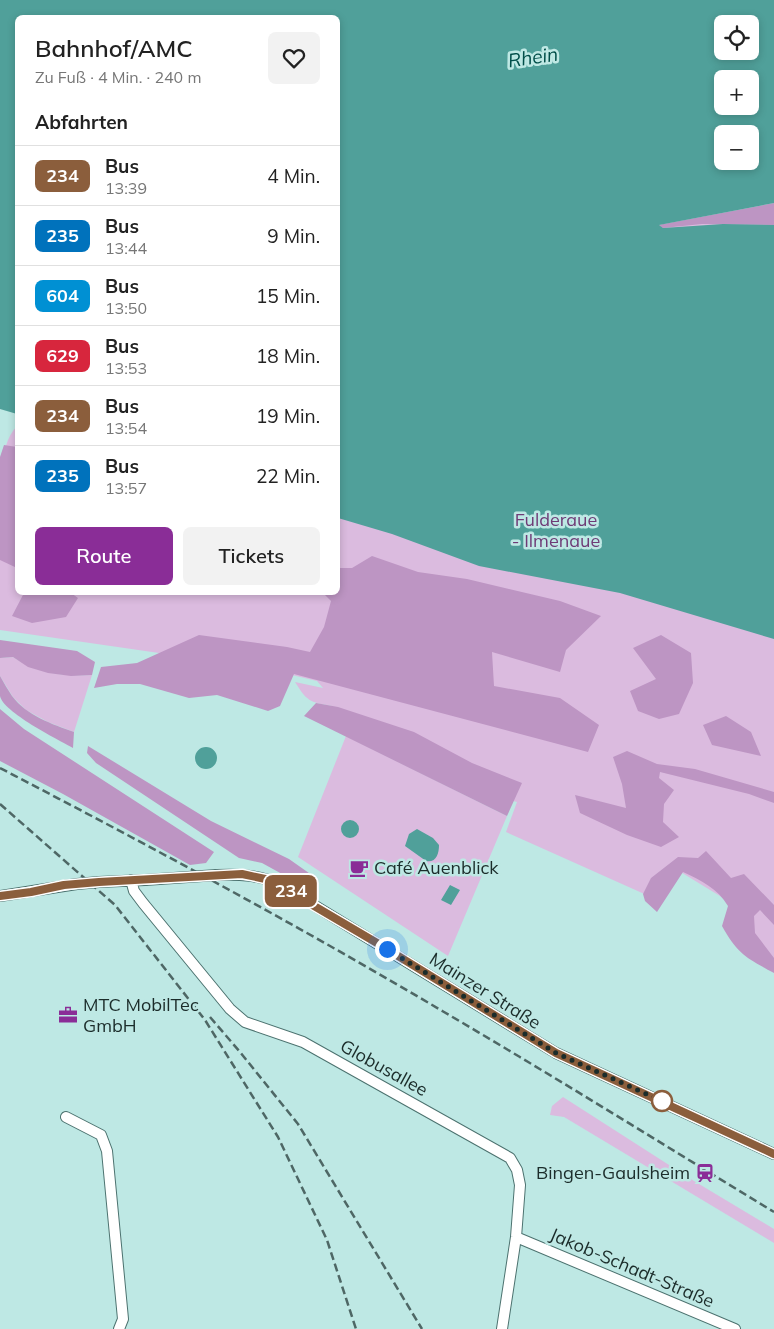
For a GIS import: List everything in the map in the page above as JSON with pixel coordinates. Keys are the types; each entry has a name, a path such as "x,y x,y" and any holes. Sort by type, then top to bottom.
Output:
{"street":[{"name":"Mainzer Straße","path":"0,896 77,884 131,880 249,875 270,880 556,1053 774,1154"},
{"name":"Globusallee","path":"131,880 134,891 143,903 230,1009 245,1022 303,1042 510,1158 517,1170 520,1185 516,1237 502,1329"},
{"path":"66,1118 101,1135 107,1152 123,1319 119,1329"},
{"name":"Jakob-Schadt-Straße","path":"516,1237 735,1329"}],"green space":[{"name":"Fulderaue - Ilmenaue","path":"774,208 774,964 733,904 679,871 660,901 506,832 517,802 469,790 332,706 309,700 295,682 323,688 317,681 263,668 0,630 0,469 8,440 15,428 15,595 340,595 340,280"},
{"path":"13,657 32,667 51,673 92,675 74,732 48,722 26,710 13,697 0,676 0,658"},
{"path":"346,736 507,816 448,956 298,857"},
{"path":"563,1097 694,1181 774,1229 774,1243 564,1117 550,1115 552,1106"}],"shaded area":[{"path":"774,203 774,225 702,224 663,228 658,225"},
{"path":"4,445 15,447 15,567 0,560 0,457"},
{"path":"372,556 418,572 467,579 560,601 601,616 566,650 560,672 492,652 494,686 560,698 599,725 588,752 294,674 280,706 268,711 217,695 189,698 140,684 117,684 94,688 101,667 137,663 199,635 310,652 324,627 331,601 325,595 340,595 340,568 352,568"},
{"path":"23,595 74,595 78,598 66,617 32,623 12,616"},
{"path":"661,635 691,653 693,683 679,714 659,719 638,711 630,691 656,679 633,648"},
{"path":"0,640 77,651 95,662 92,675 71,676 48,673 28,667 13,657 0,658"},
{"path":"0,676 12,696 25,709 40,719 74,732 73,748 10,710 0,696"},
{"path":"316,703 338,707 414,732 472,763 522,783 507,816 304,716"},
{"path":"0,709 24,729 214,852 206,863 190,865 0,761"},
{"path":"726,716 751,732 761,756 712,745 703,725"},
{"path":"88,746 211,821 289,859 316,878 313,891 262,863 239,858 96,763 87,753"},
{"path":"627,751 657,764 695,769 774,792 774,803 749,794 660,772 659,778 674,790 664,804 663,822 679,837 661,847 627,835 580,813 575,795 626,808 622,784 613,757"},
{"path":"706,851 731,878 744,874 774,905 774,925 760,910 754,916 755,933 774,958 774,973 738,950 722,926 728,906 719,894 703,882 683,872 657,912 645,901 643,894 651,878 678,857 698,858"}],"water":[{"name":"Rhein","path":"0,0 774,0 774,203 659,225 663,228 723,224 774,225 774,639 620,593 479,566 392,534 340,519 340,15 15,15 15,413 0,409"},
{"path":"206,747 214,750 217,758 214,766 206,769 198,766 195,758 198,750"},
{"path":"350,820 356,823 359,829 356,835 350,838 344,835 341,829 344,823"},
{"path":"417,829 433,838 439,845 438,855 432,861 426,861 405,846 409,834"},
{"path":"450,885 460,890 451,905 441,900"}],"railway":[{"path":"0,768 224,887 335,949 527,1061 774,1212"},
{"path":"0,804 115,905 205,1020 278,1137 327,1240 356,1329"},
{"path":"210,1017 298,1124 422,1329"}],"bus line":[{"name":"234","path":"0,896 64,885 217,875 242,874 270,880 556,1053 774,1154"}],"place":[{"name":"Café Auenblick","path":"359,868"},
{"name":"MTC MobilTec GmbH","path":"68,1015"},
{"name":"Bingen-Gaulsheim","path":"705,1173"}],"route":[{"path":"387,949 556,1053 662,1101"}]}
